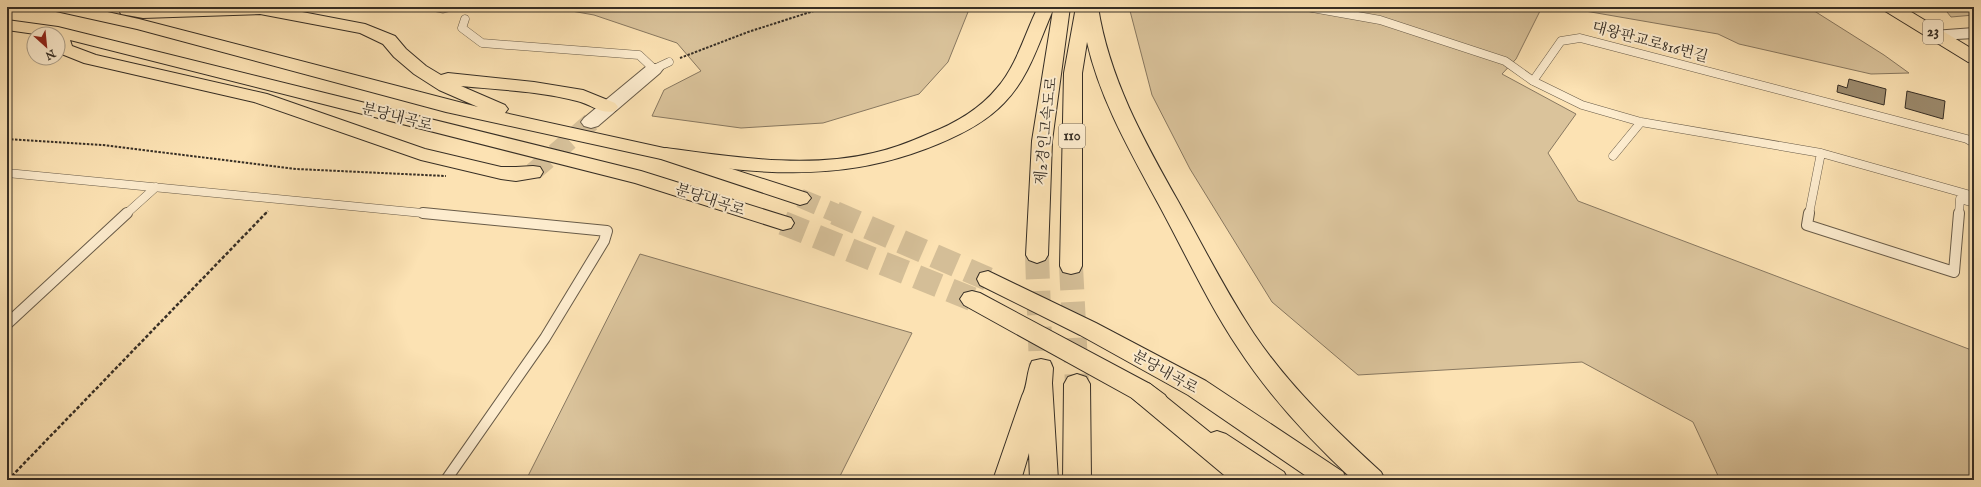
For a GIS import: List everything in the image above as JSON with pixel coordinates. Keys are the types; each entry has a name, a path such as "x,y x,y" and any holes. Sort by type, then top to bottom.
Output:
{"main road":[{"name":"분당내곡로","path":"70,7 298,65 446,106 666,154 800,198"},
{"path":"108,7 142,13 260,9 365,29 389,40 400,53 431,77 446,86 470,95 530,124"},
{"path":"666,154 759,166 824,166 851,164 879,159 927,143 976,118 993,105 1014,78 1046,7"},
{"name":"제2경인고속도로","path":"1036,255 1042,141 1062,7"},
{"name":"제2경인고속도로","path":"1071,266 1072,73 1085,7"},
{"path":"1090,7 1096,42 1111,90 1134,138 1226,309 1247,342 1300,411 1371,480"},
{"name":"23","path":"1891,7 1939,35 1974,58"},
{"name":"분당내곡로","path":"7,25 26,28"},
{"name":"분당내곡로","path":"66,34 644,178 783,223"},
{"path":"66,49 90,58 260,98 421,154 452,160 501,173 533,172"},
{"path":"431,77 582,96 608,107"},
{"name":"분당내곡로","path":"988,279 1088,330 1196,388 1333,480"},
{"name":"분당내곡로","path":"972,299 1141,391 1274,480"},
{"path":"1007,480 1040,376 1044,480"},
{"path":"1077,384 1077,480"},
{"path":"1141,391 1250,480"}],"street":[{"path":"1939,35 1974,33"},
{"path":"591,122 608,107 662,66"}],"lane":[{"path":"1307,7 1380,20 1416,30 1505,62 1533,81 1582,105 1641,122 1821,153 1974,196"},
{"path":"465,19 462,28 482,43 639,55 662,66"},
{"name":"대왕판교로816번길","path":"1533,81 1561,41 1580,38 1967,139 1974,143"},
{"path":"1614,156 1641,122"},
{"path":"1821,153 1807,225 1954,272 1960,199 1974,203"},
{"path":"7,173 607,231 604,241 545,338 446,480"},
{"path":"7,324 156,188"}],"path":[{"path":"662,66 711,45 826,7"},
{"path":"7,139 103,145 296,169 454,176"},
{"path":"8,480 279,199"}],"shaded area":[{"path":"413,7 466,7 443,13"},
{"path":"549,7 970,7 948,62 919,94 823,123 741,128 652,116 664,90 701,71 677,43 594,15"},
{"path":"1129,7 1542,7 1516,59 1502,74 1576,114 1548,153 1578,201 1974,351 1974,480 1720,480 1693,422 1582,362 1358,375 1272,302 1190,169 1152,95"},
{"path":"1562,7 1808,7 1884,55 1909,73 1871,74 1739,44 1718,34"},
{"path":"1950,7 1974,7 1974,15 1951,17 1947,12"},
{"path":"640,254 912,333 838,480 526,480"}],"building":[{"path":"1849,79 1886,89 1884,105 1837,92 1838,85 1847,88"},
{"path":"1907,91 1945,101 1943,119 1905,108"}],"tunnel":[{"path":"533,172 591,122"},
{"path":"800,198 838,214"},
{"path":"835,213 988,279"},
{"path":"783,223 972,299"},
{"path":"1037,255 1041,368"},
{"path":"1071,266 1077,384"}]}
